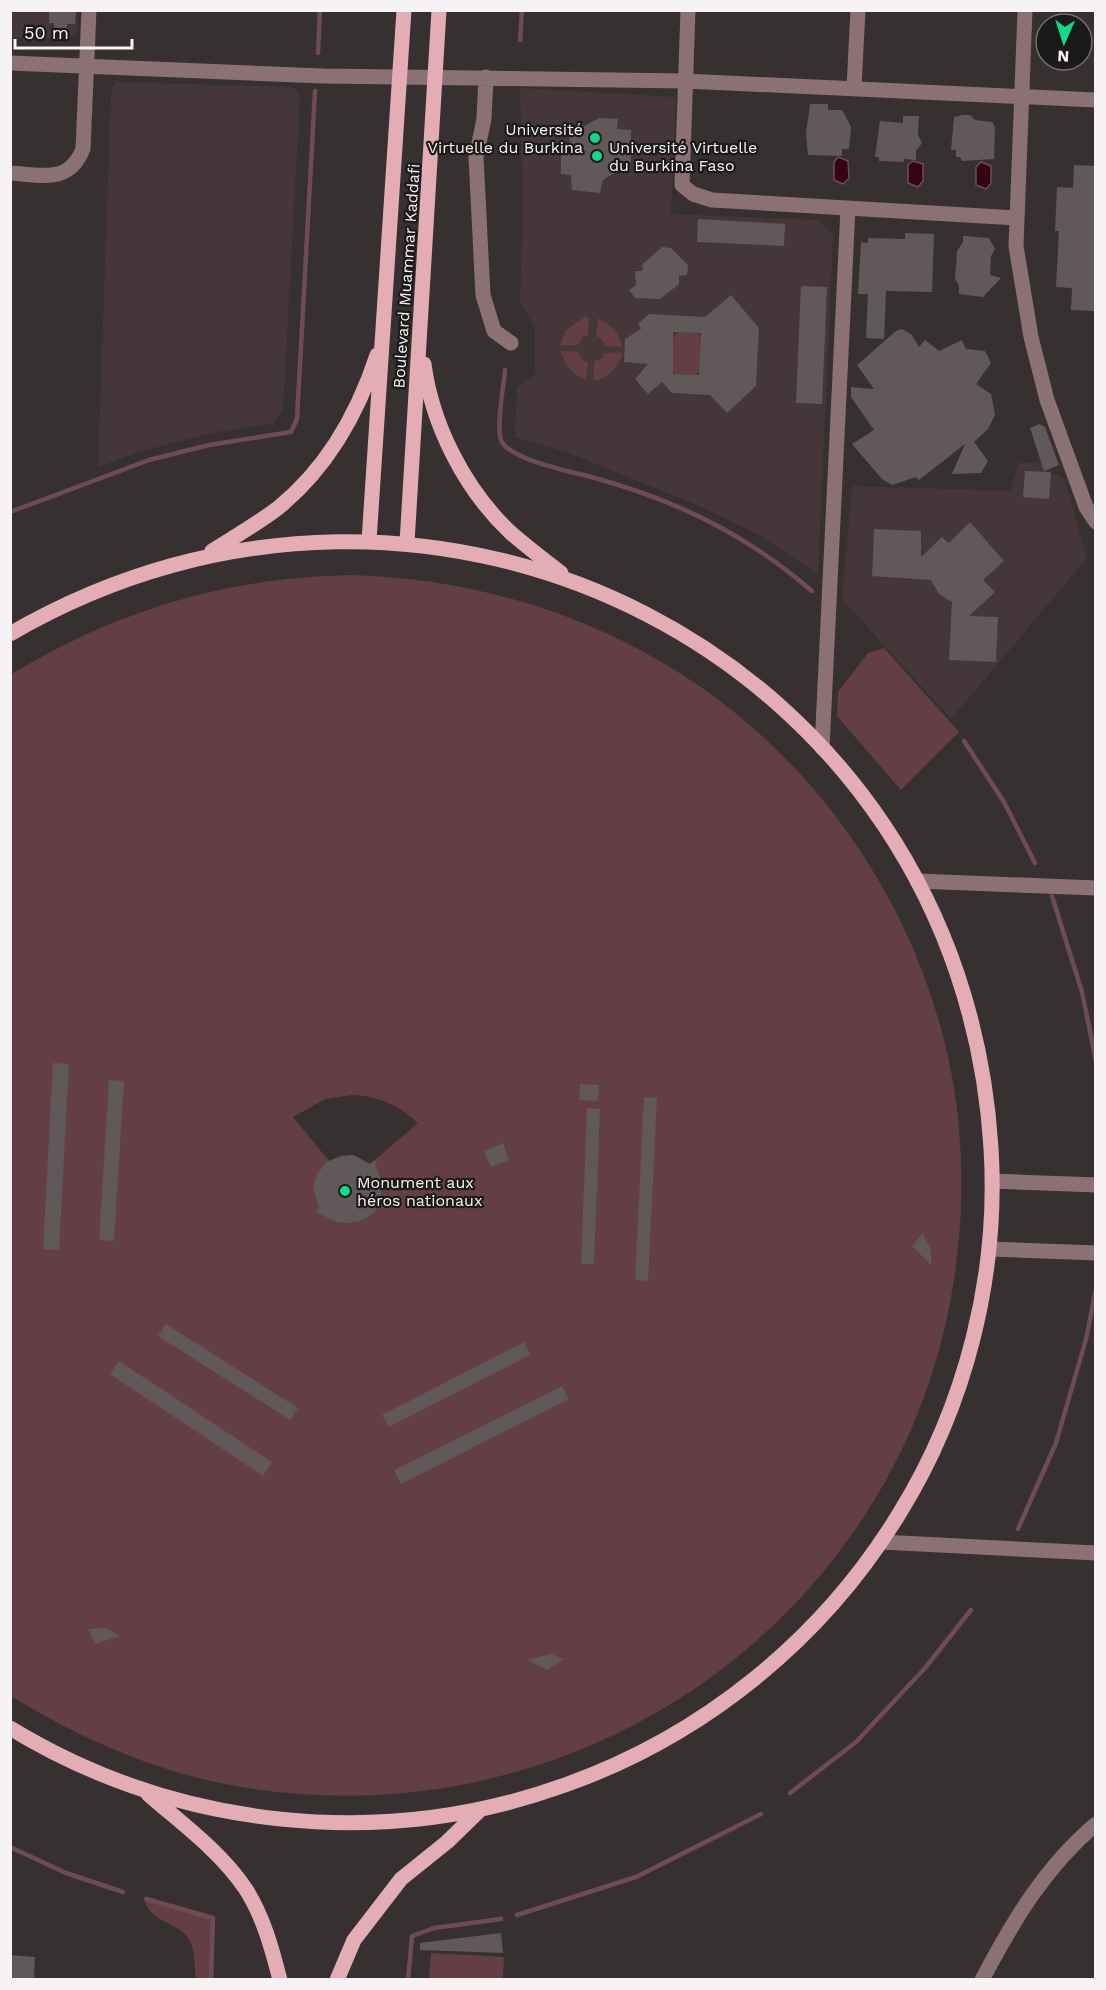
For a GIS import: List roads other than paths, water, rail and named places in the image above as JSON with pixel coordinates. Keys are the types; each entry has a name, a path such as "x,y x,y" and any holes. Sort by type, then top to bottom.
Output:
{"main road":[{"name":"Boulevard Muammar Kaddafi","path":"369,541 404,10"},
{"name":"Boulevard Muammar Kaddafi","path":"407,543 439,10"},
{"path":"420,328 426,381 435,412 459,465 492,512 510,532 572,581"},
{"path":"203,556 278,507 312,475 362,398 384,332"},
{"path":"10,634 72,602 114,584 203,556 286,543 369,541 407,543 503,560 572,581 642,611 707,650 768,696 822,748 874,812 917,881 945,942 973,1027 986,1092 992,1181 989,1250 978,1316 953,1403 916,1485 881,1542 838,1598 798,1641 754,1680 697,1721 657,1744 593,1775 526,1798 480,1809 408,1820 311,1822 214,1809 144,1790 82,1766 10,1728"},
{"path":"144,1790 225,1864 246,1890 261,1919 280,1980"},
{"path":"337,1980 354,1940 401,1879 447,1842 480,1809"}],"street":[{"path":"10,173 55,175 68,171 78,162 83,149 89,10"},
{"path":"688,10 682,185 687,190 712,200 1017,218"},
{"path":"854,88 858,10"},
{"path":"1025,10 1016,246 1031,337 1047,400 1086,507 1095,522"},
{"path":"10,63 400,78 436,76 685,81 1095,100"},
{"path":"486,77 484,119 476,157 483,295 494,331 511,343"},
{"path":"822,748 848,208"},
{"path":"917,881 1095,888"},
{"path":"992,1181 1095,1185"},
{"path":"989,1250 1095,1253"},
{"path":"881,1542 1095,1553"},
{"path":"982,1980 1028,1899 1053,1866 1095,1824"}],"waterway":[{"path":"318,53 320,10"},
{"path":"520,40 522,10"},
{"path":"10,512 149,460 209,445 291,432 297,419 315,91"},
{"path":"505,370 499,428 502,442 508,449 545,465 625,487 683,509 737,537 812,591"},
{"path":"964,741 1004,802 1035,863"},
{"path":"1052,896 1082,992 1096,1061"},
{"path":"1018,1529 1056,1443 1086,1339 1096,1289"},
{"path":"790,1793 856,1742 925,1668 971,1610"},
{"path":"517,1915 636,1877 761,1814"},
{"path":"10,1847 66,1873 123,1892"},
{"path":"146,1899 213,1918 211,1980"},
{"path":"408,1980 412,1936 434,1928 501,1919"}],"place":[{"name":"Université Virtuelle du Burkina","path":"595,138"},
{"name":"Université Virtuelle du Burkina Faso","path":"597,156"},
{"name":"Monument aux héros nationaux","path":"345,1191"}]}
